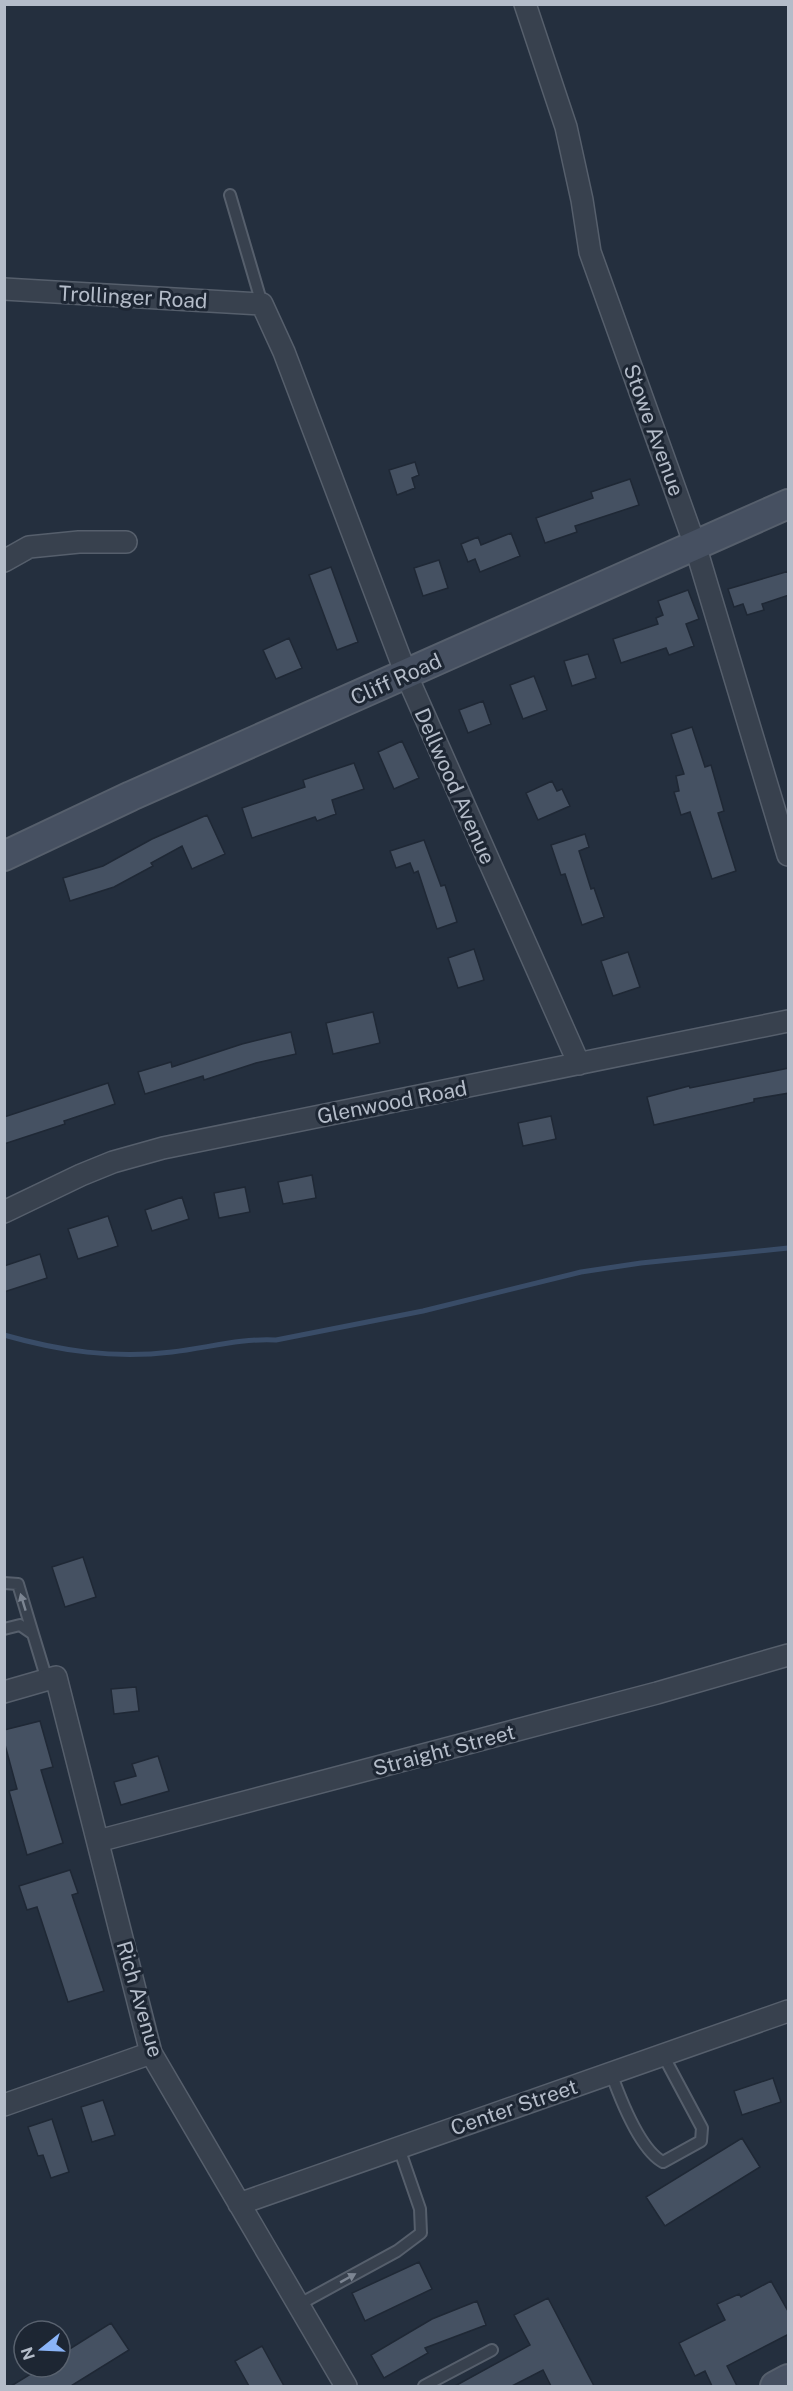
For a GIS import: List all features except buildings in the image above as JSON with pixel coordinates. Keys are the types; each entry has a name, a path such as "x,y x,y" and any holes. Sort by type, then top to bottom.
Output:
{"street":[{"name":"Stowe Avenue","path":"525,4 566,127 582,200 590,252 695,545 789,855"},
{"name":"Trollinger Road","path":"4,290 262,304"},
{"name":"Dellwood Avenue","path":"262,304 284,352 406,674 579,1064"},
{"name":"Cliff Road","path":"4,856 130,796 789,504"},
{"path":"4,561 29,547 79,542 126,542"},
{"name":"Glenwood Road","path":"4,1212 81,1175 163,1148 789,1022"},
{"name":"Straight Street","path":"98,1841 657,1693 789,1655"},
{"path":"4,1692 51,1678"},
{"name":"Rich Avenue","path":"51,1678 98,1841 151,2053 346,2386"},
{"name":"Center Street","path":"239,2204 789,2010"},
{"path":"4,2105 151,2053"},
{"path":"776,2386 789,2379"}],"lane":[{"path":"230,195 262,304"},
{"path":"4,1583 18,1584 33,1634 51,1678"},
{"path":"4,1629 20,1625 33,1634"},
{"path":"611,2073 624,2107 653,2157 663,2162 701,2141 702,2128 663,2055"},
{"path":"298,2305 397,2251 421,2233 420,2209 399,2148"},
{"path":"424,2386 492,2350"}],"waterway":[{"path":"4,1335 87,1352 129,1355 172,1352 237,1342 276,1340 423,1311 581,1272 641,1263 788,1248"}]}
